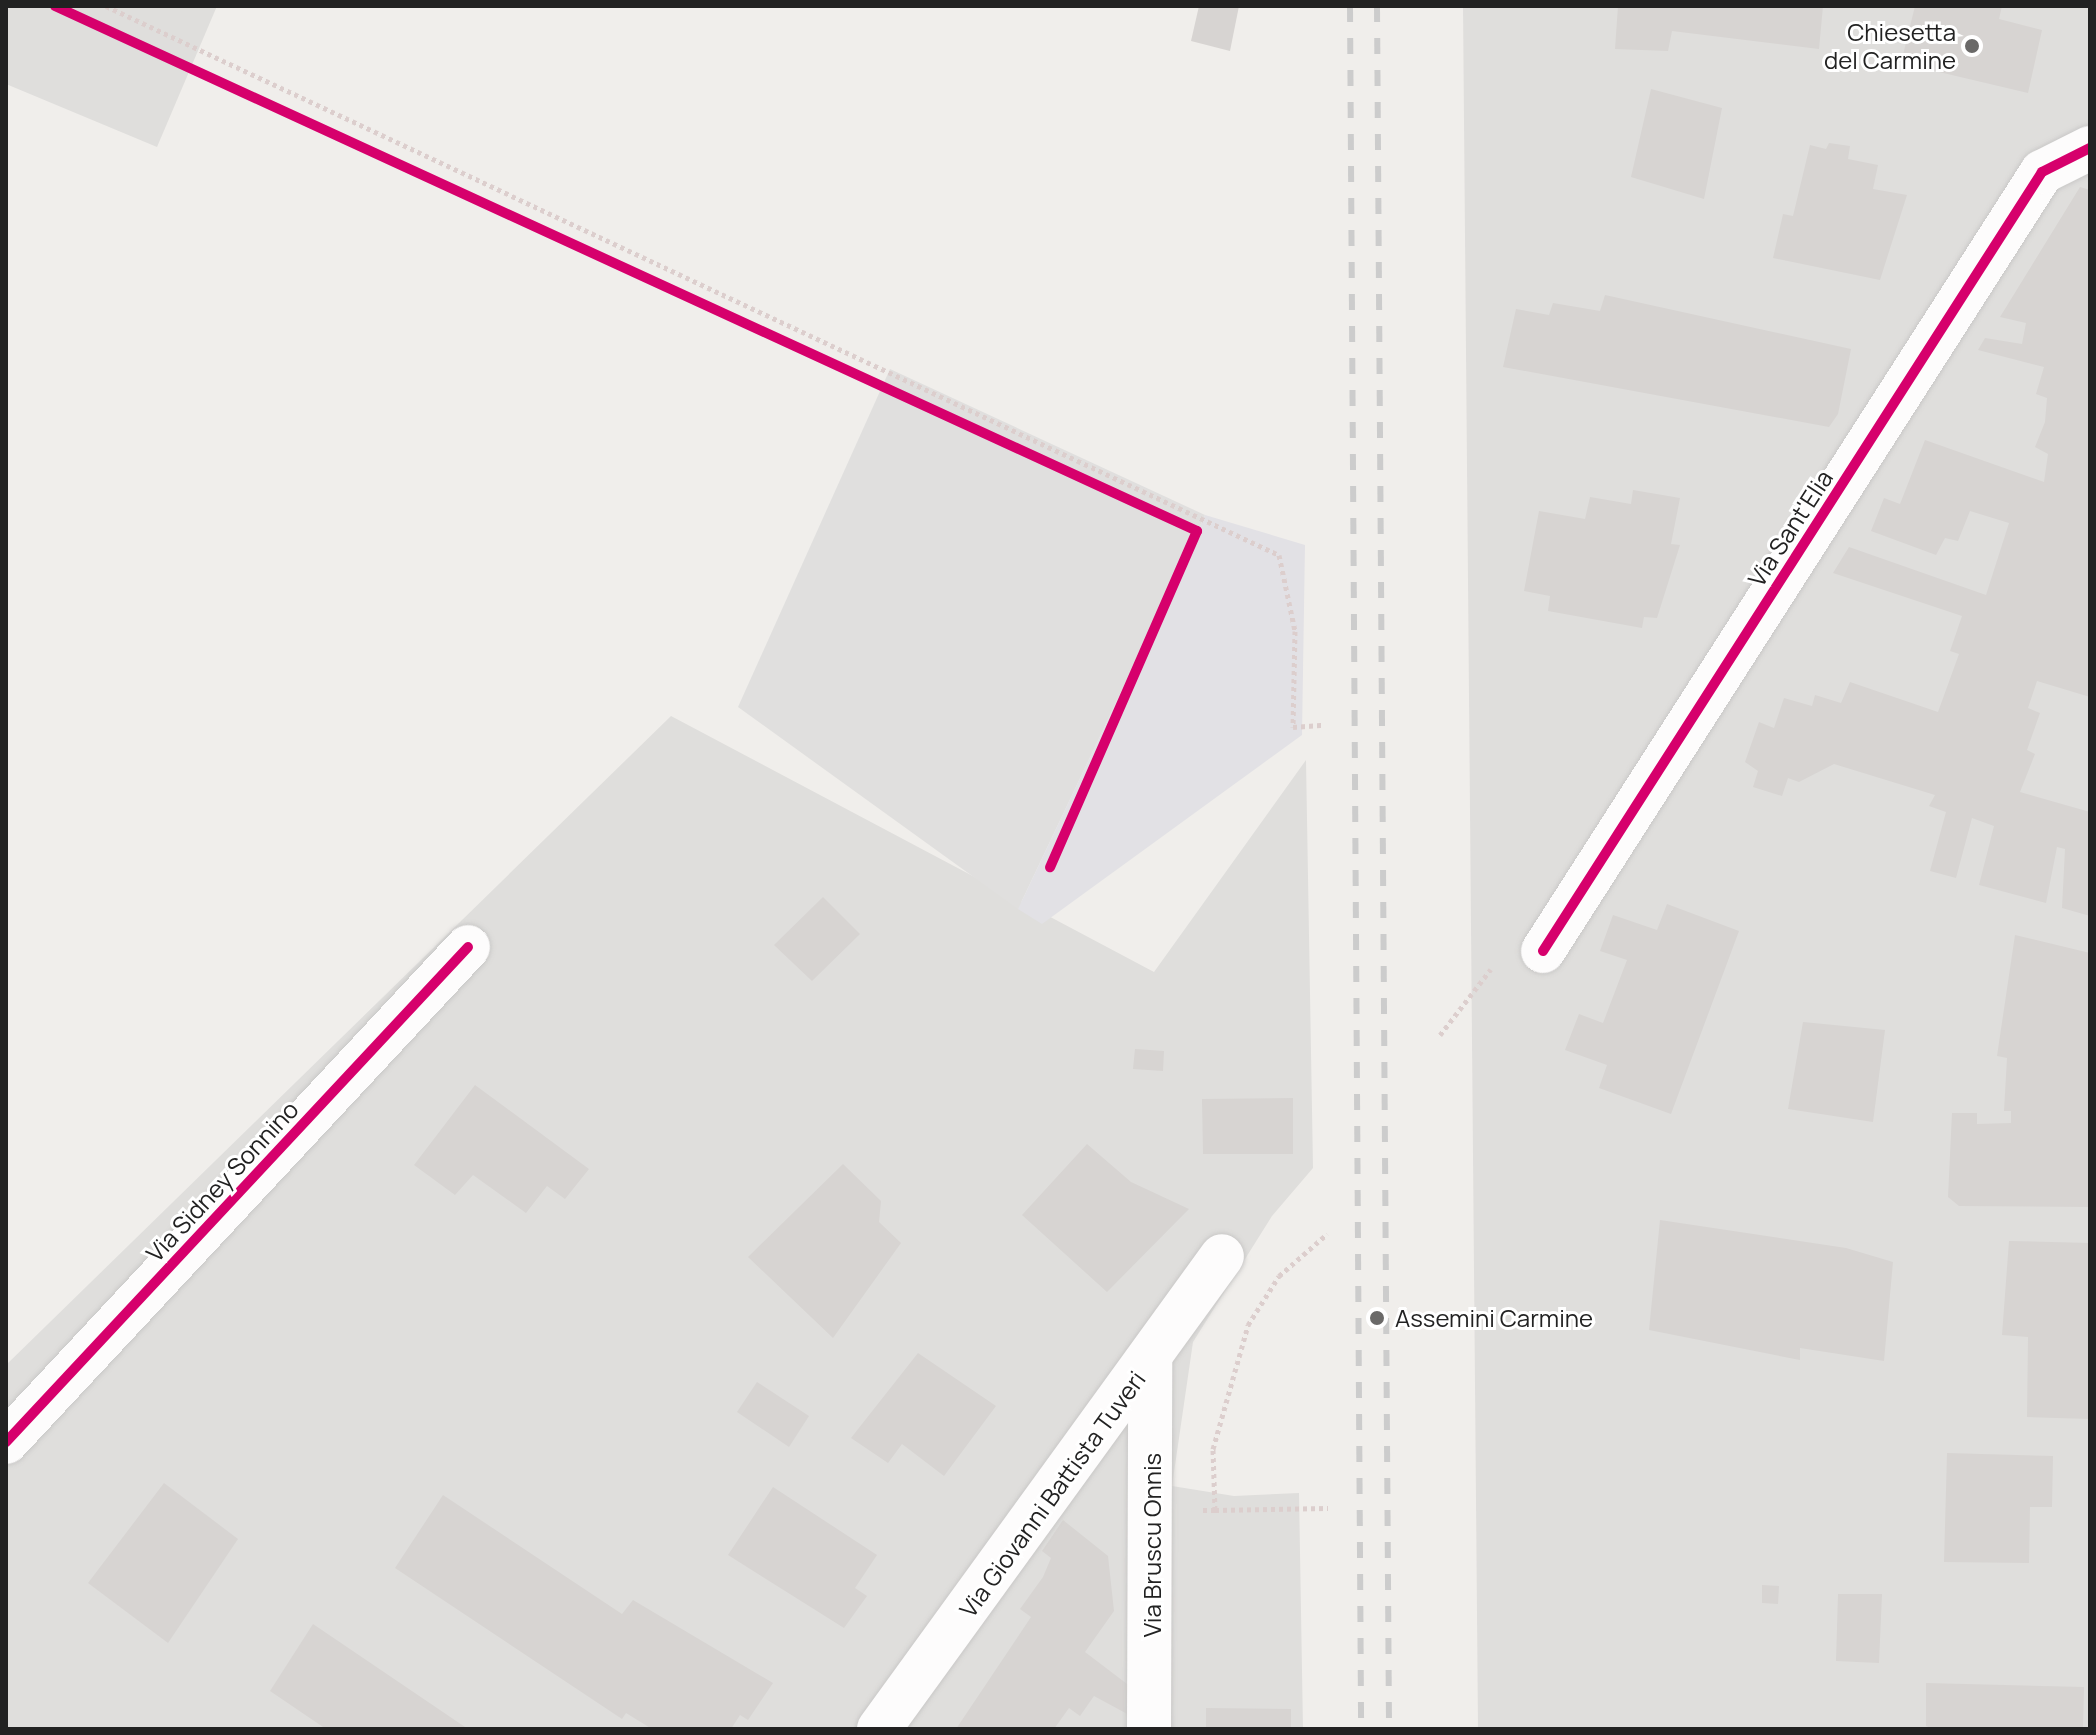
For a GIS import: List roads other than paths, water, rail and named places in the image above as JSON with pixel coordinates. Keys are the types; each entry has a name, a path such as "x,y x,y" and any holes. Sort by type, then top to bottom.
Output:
{"street":[{"name":"Via Sant'Elia","path":"1543,951 2042,172 2090,148"},
{"name":"Via Sidney Sonnino","path":"6,1442 468,947"},
{"name":"Via Giovanni Battista Tuveri","path":"879,1729 1150,1362 1222,1256"},
{"name":"Via Bruscu Onnis","path":"1149,1729 1150,1362"}],"railway":[{"path":"1350,6 1361,1729"},
{"path":"1377,6 1389,1729"}],"place":[{"name":"Chiesetta del Carmine","path":"1972,46"},
{"name":"Assemini Carmine","path":"1377,1318"}]}
